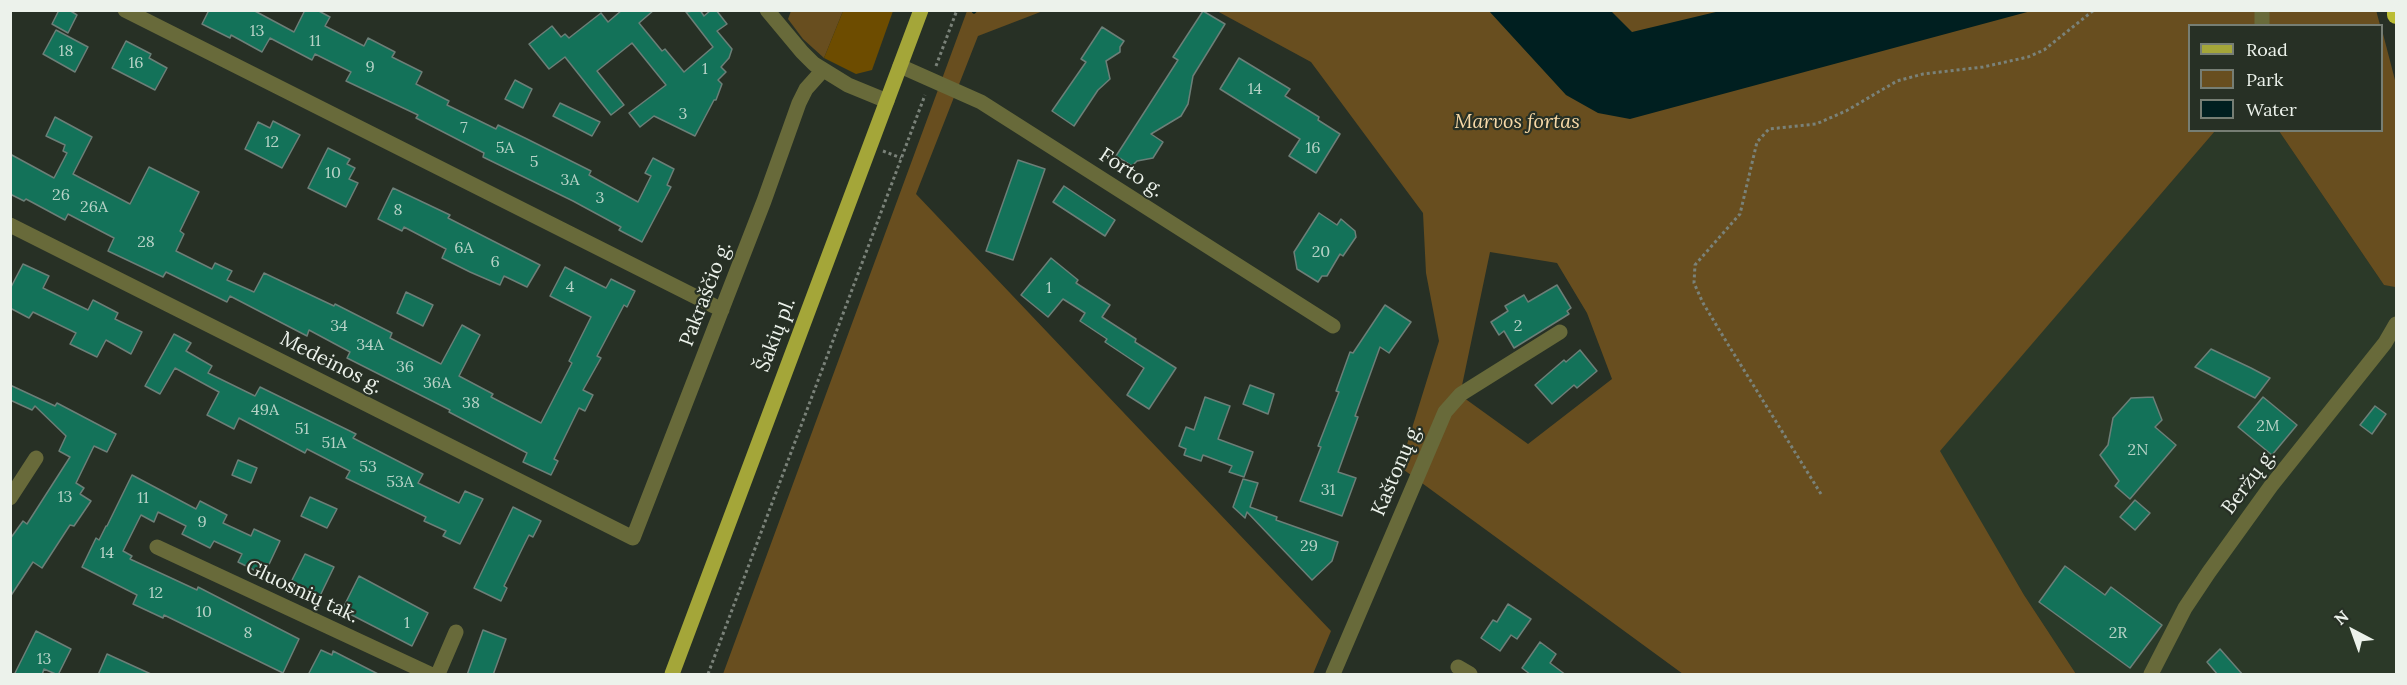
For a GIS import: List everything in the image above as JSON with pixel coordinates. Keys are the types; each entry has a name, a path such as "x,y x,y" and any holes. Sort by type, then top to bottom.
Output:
{"main road":[{"name":"Šakių pl.","path":"672,675 921,10"}],"street":[{"path":"125,10 722,310"},
{"path":"767,10 802,52 822,70 848,85 886,101"},
{"name":"Forto g.","path":"900,66 981,102 1333,326"},
{"name":"Pakraščio g.","path":"633,538 722,310 799,103 806,89 822,70"},
{"name":"Medeinos g.","path":"10,225 633,538"},
{"name":"Beržų g.","path":"2151,675 2185,608 2209,572 2271,486 2385,343 2397,324"},
{"name":"Kaštonų g.","path":"1333,675 1445,412 1461,394 1560,332"},
{"path":"10,498 36,458"},
{"name":"Gluosnių tak.","path":"157,547 430,675"},
{"path":"438,675 456,632"}],"path":[{"path":"708,675 957,10"},
{"path":"1650,10 1656,10"},
{"path":"1821,494 1724,338 1694,283 1695,265 1740,214 1757,142 1770,129 1816,124 1846,111 1897,81 2028,57 2044,50 2094,10"}],"shaded area":[{"path":"843,11 893,11 872,70 856,74 824,58"},
{"path":"2214,132 2280,132 2384,285 2396,286 2396,674 2076,674 2024,595 1939,451"}],"green space":[{"name":"Marvos fortas","path":"2376,10 2380,24 2188,24 2188,132 2214,132 1940,451 2024,595 2076,674 1683,674 1400,467 1439,341 1426,273 1423,213 1311,62 1217,11","holes":["1490,252 1557,263 1587,313 1612,379 1528,444 1460,395"]},
{"path":"791,11 843,11 824,58 803,39 788,19"},
{"path":"967,11 1043,11 978,36 916,194 1331,631 1313,674 723,674"},
{"path":"2383,34 2396,84 2395,287 2384,285 2280,132 2383,132"}],"water":[{"path":"1489,11 1611,11 1632,32 1720,11 2031,11 1630,119 1598,113 1566,95"}],"building":[{"path":"59,10 69,10 77,15 68,33 52,24"},
{"path":"209,10 253,10 294,32 305,10 317,10 330,17 325,26 364,46 368,38 395,52 392,57 422,72 416,84 449,101 447,105 496,129 498,125 591,171 589,175 638,202 651,176 645,173 653,158 674,169 667,185 671,187 642,242 619,230 621,227 573,201 483,157 484,153 416,118 418,115 346,81 351,72 315,54 312,60 270,38 262,52 231,35 230,38 202,24"},
{"path":"622,10 654,10 639,23 662,51 665,49 684,72 713,47 686,12 700,10 704,16 711,10 716,10 727,24 717,31 732,49 729,58 721,67 726,72 718,80 722,84 716,100 695,136 654,116 640,127 629,113 666,85 632,43 597,71 624,105 611,115 565,57 549,69 529,44 552,26 561,37 565,34 569,38 601,13 608,22"},
{"path":"1203,11 1225,24 1193,76 1188,104 1181,116 1151,134 1163,142 1153,158 1137,161 1132,166 1116,156 1178,60 1173,57"},
{"path":"1102,27 1124,41 1120,52 1106,61 1110,79 1098,90 1074,126 1052,111 1086,62 1081,59"},
{"path":"56,30 88,47 75,72 43,54"},
{"path":"126,41 151,54 149,58 167,68 155,90 112,68"},
{"path":"1239,58 1290,89 1285,96 1319,117 1318,120 1340,134 1316,173 1289,156 1300,139 1220,89"},
{"path":"515,80 532,89 523,108 505,99"},
{"path":"560,103 600,122 592,136 553,116"},
{"path":"55,117 92,137 73,174 130,204 149,167 199,192 180,231 184,234 176,251 212,269 215,263 232,271 227,280 254,292 264,273 334,306 335,304 392,333 390,338 441,364 462,325 480,335 459,376 493,394 491,397 541,423 572,363 569,361 591,317 550,296 565,267 606,288 611,279 635,291 627,307 624,305 597,356 601,358 583,390 593,395 585,411 579,408 554,459 558,461 551,475 523,462 527,453 449,412 450,410 347,358 350,352 309,330 307,336 230,296 227,302 166,272 163,277 108,251 114,238 68,214 65,220 26,199 24,201 10,194 10,154 54,178 67,153 63,151 65,145 46,136"},
{"path":"273,121 300,135 282,168 245,149 258,122 270,128"},
{"path":"328,148 350,159 347,164 355,168 349,179 358,183 346,207 308,188"},
{"path":"1018,160 1045,169 1013,260 986,251"},
{"path":"1064,186 1115,220 1105,236 1053,202"},
{"path":"393,188 450,215 448,218 540,265 527,287 504,276 500,285 470,272 442,258 446,249 404,227 402,231 378,219"},
{"path":"1319,213 1337,225 1341,219 1355,231 1356,237 1343,256 1340,254 1327,276 1322,276 1318,282 1297,269 1294,252"},
{"path":"1051,258 1078,280 1076,283 1110,305 1102,317 1136,339 1135,342 1176,368 1149,409 1127,395 1144,368 1105,342 1107,339 1080,321 1085,313 1063,299 1048,317 1021,295"},
{"path":"23,264 49,276 43,288 88,310 93,300 118,313 115,319 142,332 131,354 106,340 97,357 70,344 76,333 33,312 29,318 10,308 10,289"},
{"path":"1557,285 1571,308 1567,311 1569,314 1514,348 1504,331 1499,335 1491,322 1508,311 1505,306 1524,295 1528,302"},
{"path":"406,292 433,305 423,326 397,313"},
{"path":"1385,305 1411,322 1389,353 1380,347 1355,416 1358,417 1338,472 1356,478 1342,516 1300,501 1321,447 1318,446 1339,392 1336,391 1350,352 1353,353"},
{"path":"174,334 191,343 186,351 212,366 208,373 255,396 260,387 356,434 353,438 423,474 418,483 459,503 465,491 483,499 460,544 443,536 446,531 424,521 426,517 346,478 350,471 307,449 305,453 239,418 234,429 207,415 219,392 175,368 160,394 145,386"},
{"path":"2211,349 2270,378 2255,398 2195,367"},
{"path":"1580,350 1597,371 1577,388 1574,385 1552,404 1535,385 1564,360 1566,362"},
{"path":"10,385 55,406 57,403 116,434 107,452 94,446 76,483 84,488 80,494 91,501 74,526 70,525 42,568 33,562 10,597 10,539 23,521 27,524 70,457 59,451 66,436 35,406 32,410 10,400"},
{"path":"1250,385 1274,394 1268,414 1243,404"},
{"path":"1205,397 1230,406 1218,439 1253,452 1244,477 1229,472 1232,466 1203,455 1201,461 1184,455 1186,449 1179,446 1186,427 1194,430"},
{"path":"2153,397 2162,420 2155,427 2176,445 2130,499 2115,486 2119,481 2100,455 2108,445 2113,418 2131,398"},
{"path":"2263,397 2297,425 2272,455 2238,427"},
{"path":"2375,406 2386,414 2372,434 2360,425"},
{"path":"238,460 257,468 251,483 232,475"},
{"path":"132,475 196,509 200,501 227,515 223,523 251,536 254,529 280,541 264,575 238,562 242,554 214,541 210,548 182,534 186,526 158,512 154,522 141,515 123,551 132,556 130,559 197,590 198,587 299,639 283,673 164,615 163,618 133,604 137,595 82,567 96,538 99,540 107,526"},
{"path":"1243,479 1258,483 1250,507 1277,517 1276,520 1338,542 1332,561 1312,580 1247,512 1245,518 1233,507"},
{"path":"310,497 337,509 327,528 301,516"},
{"path":"2135,500 2150,513 2135,530 2120,517"},
{"path":"513,507 541,521 533,537 529,535 522,549 504,586 507,588 501,601 474,588"},
{"path":"305,554 334,567 318,600 289,586"},
{"path":"2065,566 2105,595 2111,587 2162,625 2130,668 2039,602"},
{"path":"359,576 428,613 412,646 342,610"},
{"path":"1508,604 1531,619 1517,639 1511,635 1500,651 1481,638 1493,620 1497,622"},
{"path":"483,630 506,639 493,675 467,675"},
{"path":"36,631 71,649 58,675 44,669 42,675 14,675"},
{"path":"1540,642 1556,654 1550,663 1566,675 1531,675 1522,668"},
{"path":"2220,649 2243,675 2218,675 2207,662"},
{"path":"321,650 332,655 333,651 380,675 308,675"},
{"path":"107,654 153,675 98,675"}]}
